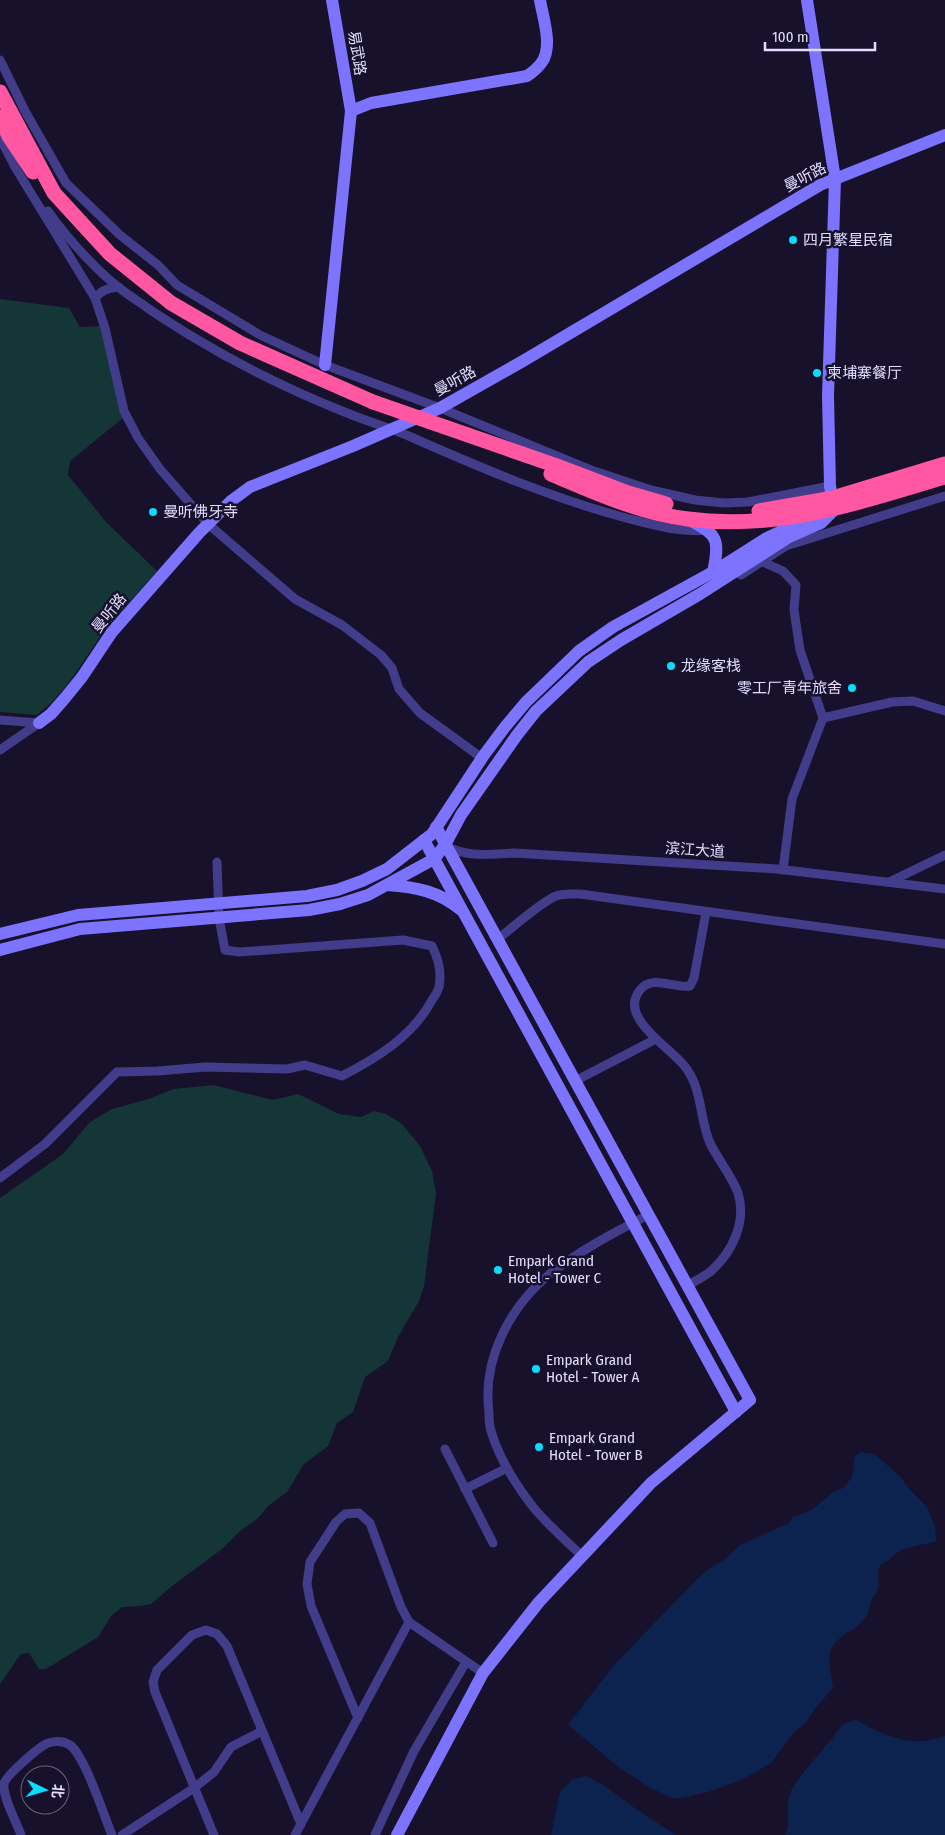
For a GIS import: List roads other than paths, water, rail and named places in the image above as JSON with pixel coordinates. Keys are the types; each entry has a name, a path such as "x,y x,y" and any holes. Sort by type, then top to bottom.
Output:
{"highway":[{"path":"0,92 54,193 110,254 171,303 240,343 371,405"},
{"path":"0,117 10,136 20,164 50,199 108,263 162,305 242,352 371,405 554,470 682,508 732,513 774,509 945,478"},
{"path":"554,470 627,505 687,519 732,523 812,514 832,498 945,464"}],"street":[{"name":"易武路","path":"325,365 350,111 332,0"},
{"path":"350,111 370,103 528,76 537,68 546,54 547,46 540,0"},
{"path":"0,950 80,929 309,910 340,904 387,885 434,859 445,845 461,816 496,764 536,711 588,662 790,537 821,523 832,498 828,392 835,179 807,0"},
{"path":"0,60 25,111 66,182 120,235 158,265 177,285 260,335 325,365 440,408 591,470 651,490 695,500 724,503 832,498"},
{"name":"曼听路","path":"40,723 65,698 86,672 112,632 208,524 231,501 250,487 394,429 440,408 820,185 945,135"},
{"path":"0,138 20,164 52,217 93,264 119,287 177,328 238,364 348,413 394,429 500,476 611,514 690,532 708,530"},
{"path":"20,164 95,298 105,328 120,399 129,423 160,469 208,524 295,599 342,625 381,655 392,668 399,689 420,714 482,758"},
{"path":"95,298 101,291 119,287"},
{"path":"929,482 934,500"},
{"path":"700,594 710,593 763,562 786,546 945,496"},
{"path":"0,934 78,915 307,896 336,890 362,881 387,869 424,840 436,827 482,758 526,702 572,658 613,627 713,572 765,539 803,521 812,514"},
{"path":"687,519 708,530 714,538 718,552 713,572"},
{"path":"763,562 783,571 796,585 794,610 800,650 823,718 792,799 783,870"},
{"path":"651,606 658,618"},
{"path":"823,718 892,702 913,702 945,711"},
{"path":"0,720 40,723"},
{"path":"0,750 40,723"},
{"path":"397,1835 483,1674 539,1602 581,1555 651,1483 750,1400 436,827"},
{"path":"424,840 736,1412"},
{"name":"滨江大道","path":"445,845 458,852 472,855 514,853 783,870 945,889"},
{"path":"888,882 945,854"},
{"path":"0,1178 45,1144 117,1072 158,1071 205,1066 287,1069 305,1065 342,1076 366,1064 403,1037 424,1015 439,988 439,960 432,946 403,940 240,952 225,950 218,904 217,862"},
{"path":"387,885 420,888 437,894 452,902 465,914"},
{"path":"498,939 556,896 580,894 945,944"},
{"path":"687,1286 708,1273 722,1260 733,1243 739,1227 740,1209 738,1193 710,1143 696,1085 686,1067 647,1031 635,1009 635,998 639,990 646,984 658,982 680,987 690,986 694,978 706,912"},
{"path":"575,1081 656,1039"},
{"path":"581,1555 533,1508 507,1468 491,1430 486,1394 491,1364 502,1334 521,1303 550,1274 579,1254 648,1215"},
{"path":"445,1449 493,1543"},
{"path":"465,1489 507,1468"},
{"path":"358,1718 311,1606 307,1584 310,1562 336,1522 345,1514 359,1513 370,1523 401,1607 409,1622 483,1674"},
{"path":"295,1835 409,1622"},
{"path":"214,1835 155,1692 153,1682 157,1670 192,1634 206,1630 217,1634 227,1646 301,1824"},
{"path":"375,1835 414,1751 466,1662"},
{"path":"122,1835 194,1788 214,1772 231,1747 262,1731"},
{"path":"21,1835 6,1796 4,1784 10,1774 47,1744 60,1742 70,1745 81,1757 112,1835"}],"water":[{"path":"861,1452 874,1454 900,1476 908,1488 927,1507 935,1527 936,1541 904,1549 880,1565 877,1590 865,1618 838,1639 831,1650 830,1664 833,1688 814,1710 806,1723 794,1732 771,1763 741,1780 708,1792 676,1799 652,1789 616,1765 568,1725 614,1665 697,1579 707,1570 725,1559 740,1545 789,1523 793,1517 812,1510 832,1493 845,1487 852,1476 855,1456"},
{"path":"856,1720 889,1736 910,1741 921,1741 945,1736 945,1835 785,1835 788,1826 788,1801 792,1790 802,1774 840,1727 845,1723"},
{"path":"587,1776 605,1786 676,1835 551,1835 560,1792 573,1779"}],"place":[{"name":"四月繁星民宿","path":"793,240"},
{"name":"柬埔寨餐厅","path":"817,373"},
{"name":"曼听佛牙寺","path":"153,512"},
{"name":"龙缘客栈","path":"671,666"},
{"name":"零工厂青年旅舍","path":"852,688"},
{"name":"Empark Grand Hotel - Tower C","path":"498,1270"},
{"name":"Empark Grand Hotel - Tower A","path":"536,1369"},
{"name":"Empark Grand Hotel - Tower B","path":"539,1447"}]}
